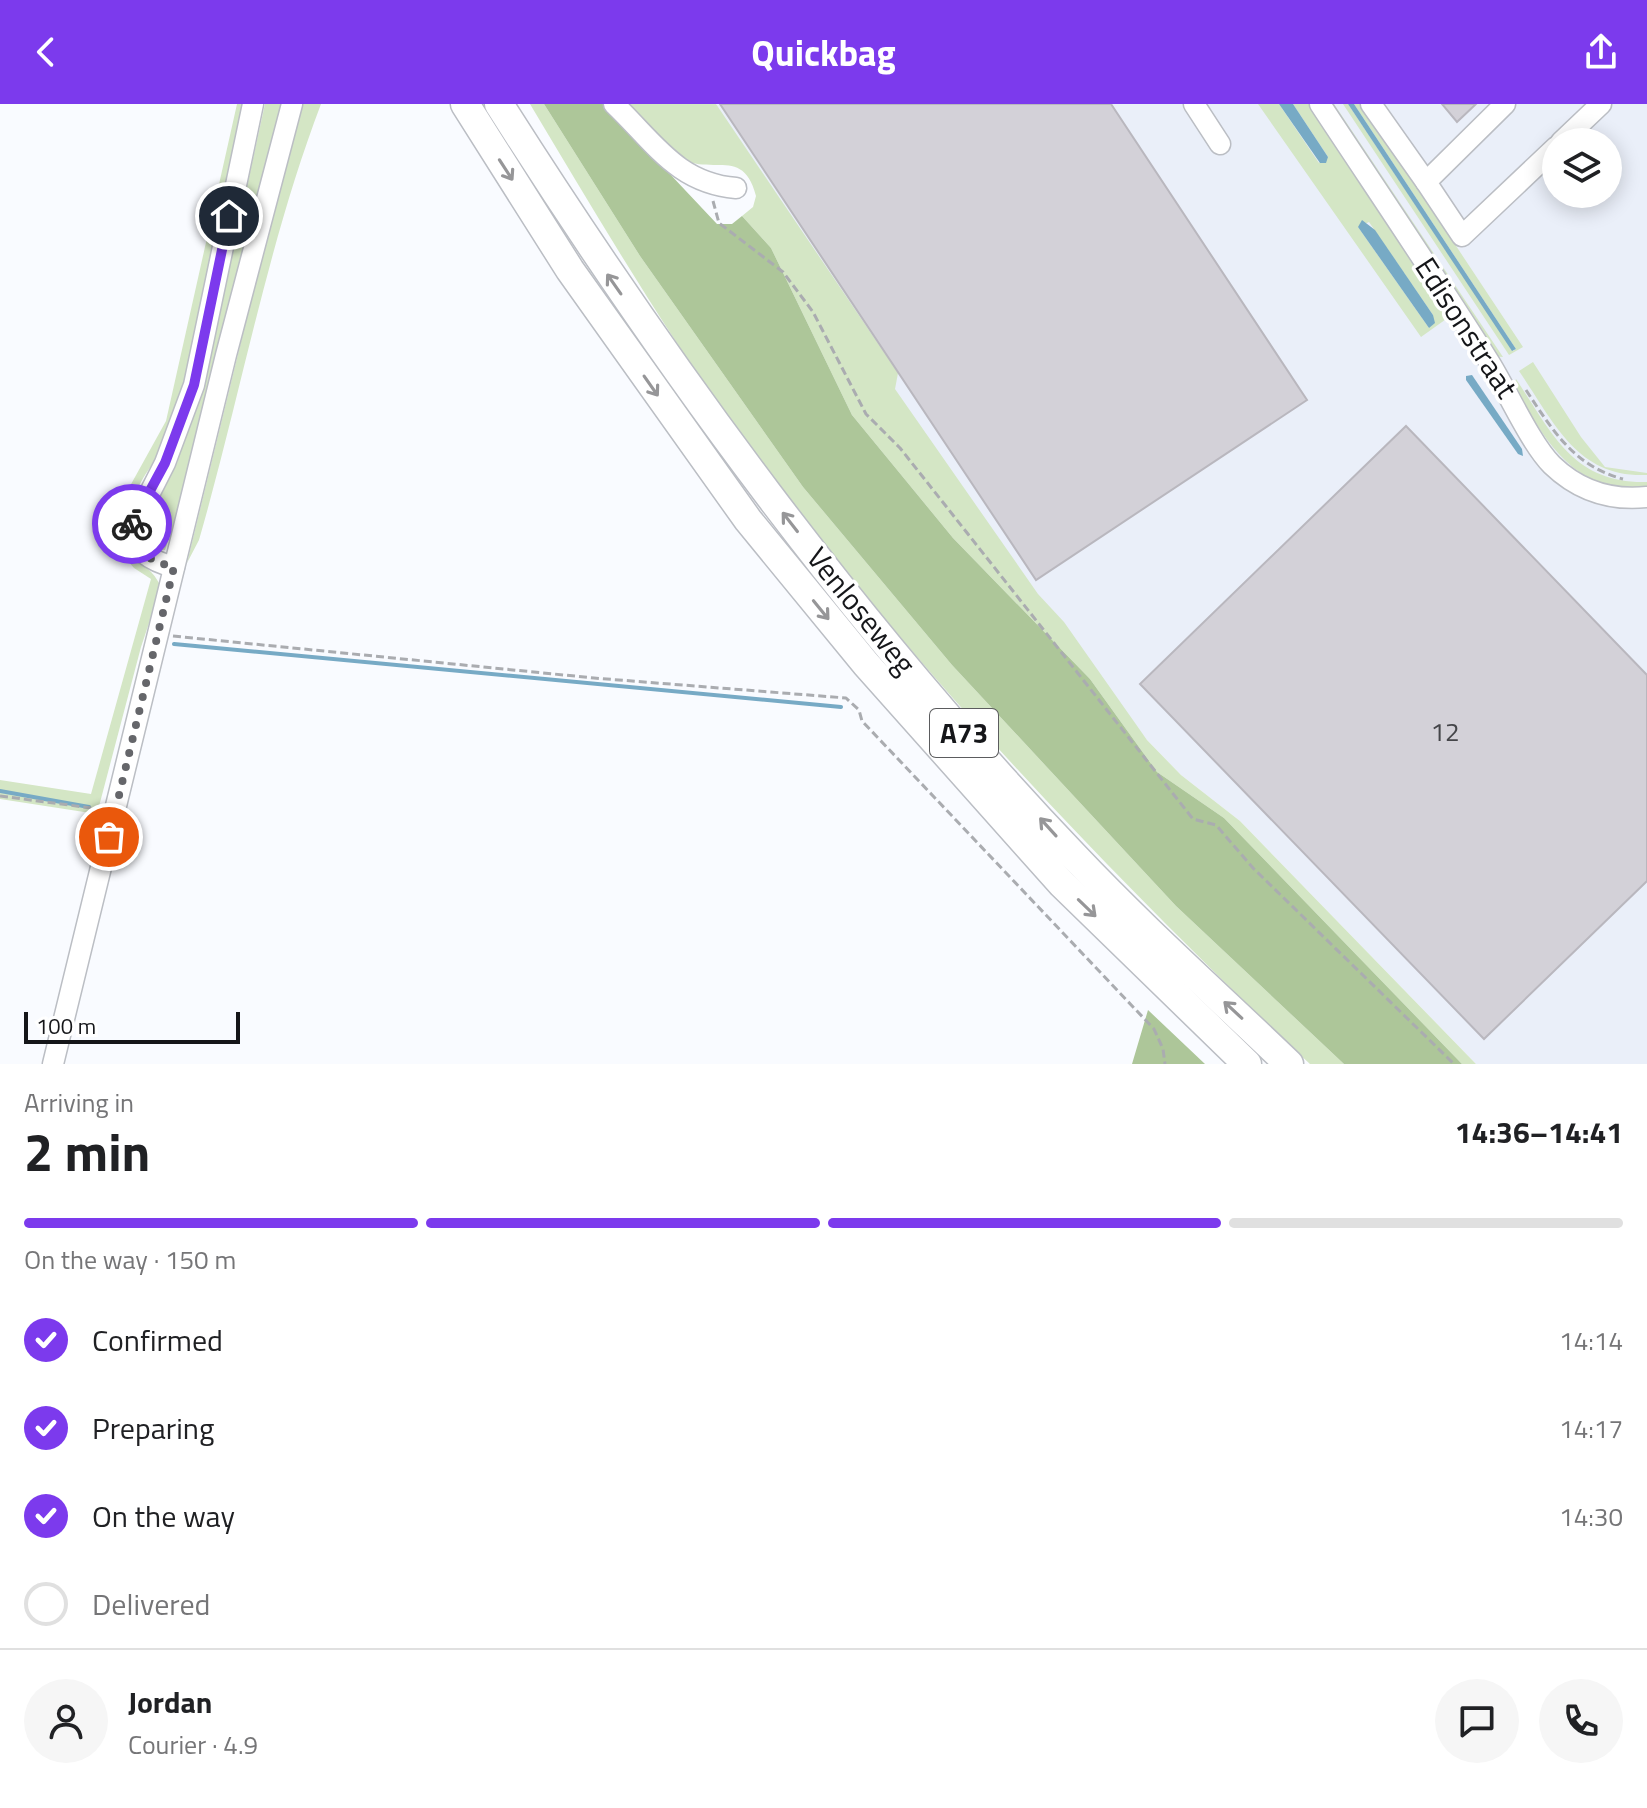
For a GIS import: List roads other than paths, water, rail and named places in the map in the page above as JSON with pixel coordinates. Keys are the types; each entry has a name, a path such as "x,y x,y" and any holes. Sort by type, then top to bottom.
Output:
{"highway":[{"name":"Venloseweg","path":"465,104 570,270 748,520 866,664 1062,884 1247,1064"},
{"name":"Venloseweg","path":"499,104 596,257 675,371 880,638 1073,855 1289,1064"}],"street":[{"path":"174,567 159,564 142,552 133,544 130,532 165,463 194,385 253,104"},
{"path":"53,1064 157,634 292,104"},
{"path":"614,104 668,159 710,186 736,188"},
{"path":"1194,104 1220,144"},
{"name":"Edisonstraat","path":"1320,104 1489,361 1550,463 1576,484 1598,494 1626,499 1647,497"},
{"path":"1371,104 1462,236 1542,160"},
{"path":"1426,182 1505,104"},
{"path":"1576,128 1601,104"}],"water":[{"path":"1279,104 1293,104 1328,157 1326,163 1320,163"},
{"path":"1348,104 1354,104 1516,349 1512,351"},
{"path":"1362,220 1375,230 1433,315 1435,323 1429,328 1358,227"},
{"path":"1472,375 1522,449 1523,456 1518,454 1466,380 1466,376"}],"waterway":[{"path":"174,644 841,707"},
{"path":"0,791 89,807"}]}
